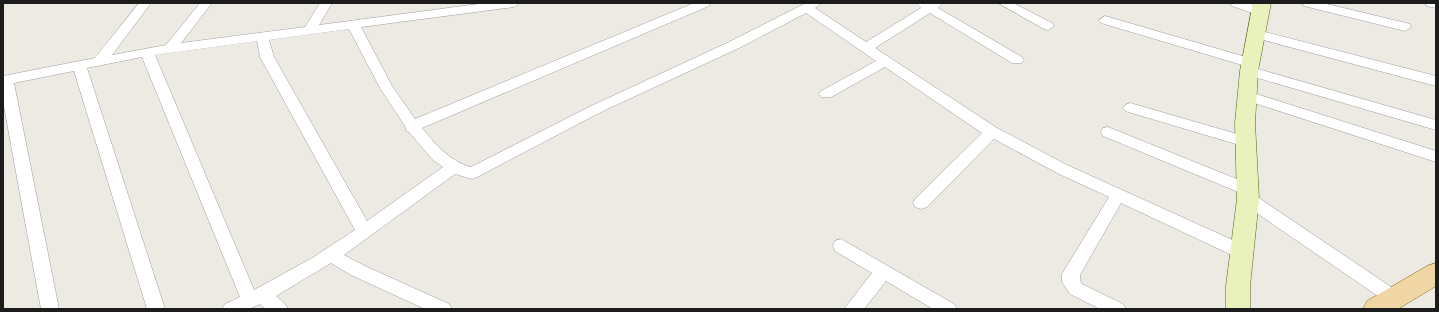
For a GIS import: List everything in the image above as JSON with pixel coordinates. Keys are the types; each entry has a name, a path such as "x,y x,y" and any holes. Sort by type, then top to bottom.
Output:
{"main road":[{"path":"1385,304 1436,273"}],"street":[{"path":"100,61 145,3"},
{"path":"170,49 206,3"},
{"path":"308,31 326,3"},
{"path":"50,309 4,81 147,52 262,36 354,26 514,3"},
{"path":"411,127 705,3"},
{"path":"1004,3 1048,26"},
{"path":"1236,3 1261,7 1250,67 1247,96 1246,142 1248,195 1238,286 1238,309"},
{"path":"1308,3 1405,27"},
{"path":"1430,3 1436,4"},
{"path":"865,48 930,5 1017,60"},
{"path":"354,26 365,52 411,127 453,167 464,174 479,170 596,109 734,45 811,6 865,48 992,132 1062,168 1242,252"},
{"path":"1105,20 1436,125"},
{"path":"1257,34 1436,81"},
{"path":"262,36 266,57 364,232"},
{"path":"147,52 256,298 279,309"},
{"path":"826,94 885,61"},
{"path":"79,65 156,309"},
{"path":"1247,96 1436,157"},
{"path":"1130,108 1246,142"},
{"path":"921,203 992,132"},
{"path":"1108,132 1248,195 1385,304"},
{"path":"231,309 256,298 310,268 364,232 453,167"},
{"path":"1117,309 1076,289 1071,282 1071,274 1118,194"},
{"path":"841,246 948,309"},
{"path":"330,255 364,273 444,309"},
{"path":"853,309 884,271"}]}
